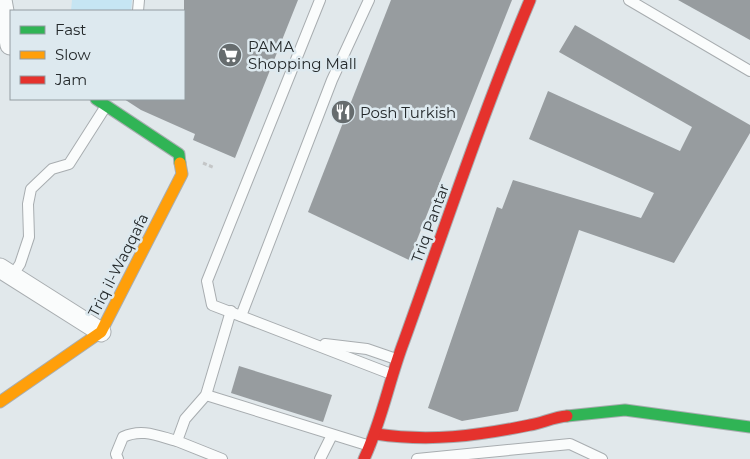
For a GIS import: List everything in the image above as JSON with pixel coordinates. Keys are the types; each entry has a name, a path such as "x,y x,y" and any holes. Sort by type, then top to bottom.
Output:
{"street":[{"name":"Triq Pantar","path":"364,459 376,434 397,359 506,58 530,0"},
{"path":"1,6 7,43"},
{"name":"Triq il-Waqqafa","path":"0,402 101,332 182,174 179,154 121,110 101,102"},
{"path":"6,272 101,332"},
{"path":"376,434 411,439 484,433 531,425 558,417 625,410 750,428"}],"lane":[{"path":"320,0 207,282 212,305 392,375"},
{"path":"241,316 332,80 369,0"},
{"path":"630,0 750,71"},
{"path":"6,272 20,264 30,237 28,204 32,189 52,169 68,164 101,102"},
{"path":"177,441 185,419 206,395 231,311"},
{"path":"309,342 367,349 397,359"},
{"path":"206,395 371,446"},
{"path":"118,459 116,454 124,437 134,432 144,432 177,441 222,459"},
{"path":"320,459 332,435"},
{"path":"410,459 411,439"},
{"path":"416,459 570,444 602,459"}],"shaded area":[{"path":"72,0 132,0 131,10 71,10"}],"building":[{"name":"PAMA Shopping Mall","path":"184,0 298,0 235,158 193,140 195,134 141,110 126,100 185,100"},
{"path":"391,0 512,0 409,260 308,212"},
{"path":"678,0 750,0 750,40"},
{"path":"575,25 750,125 750,133 674,263 579,230 518,411 462,421 428,408 497,207 502,209 513,180 641,218 654,193 529,139 548,91 680,151 692,127 559,52"},
{"path":"239,366 332,395 323,422 231,393"}],"traffic: fast":[{"path":"98,100 179,154 180,163"},
{"path":"567,416 625,410 750,427"}],"traffic: slow":[{"path":"0,402 101,332 182,174 180,163"}],"traffic: jam":[{"path":"364,459 376,430 399,356 496,84 530,0"},
{"path":"376,434 415,438 453,437 510,429 567,416"}],"place":[{"name":"PAMA Shopping Mall","path":"230,55"},
{"name":"Posh Turkish","path":"343,112"}]}
